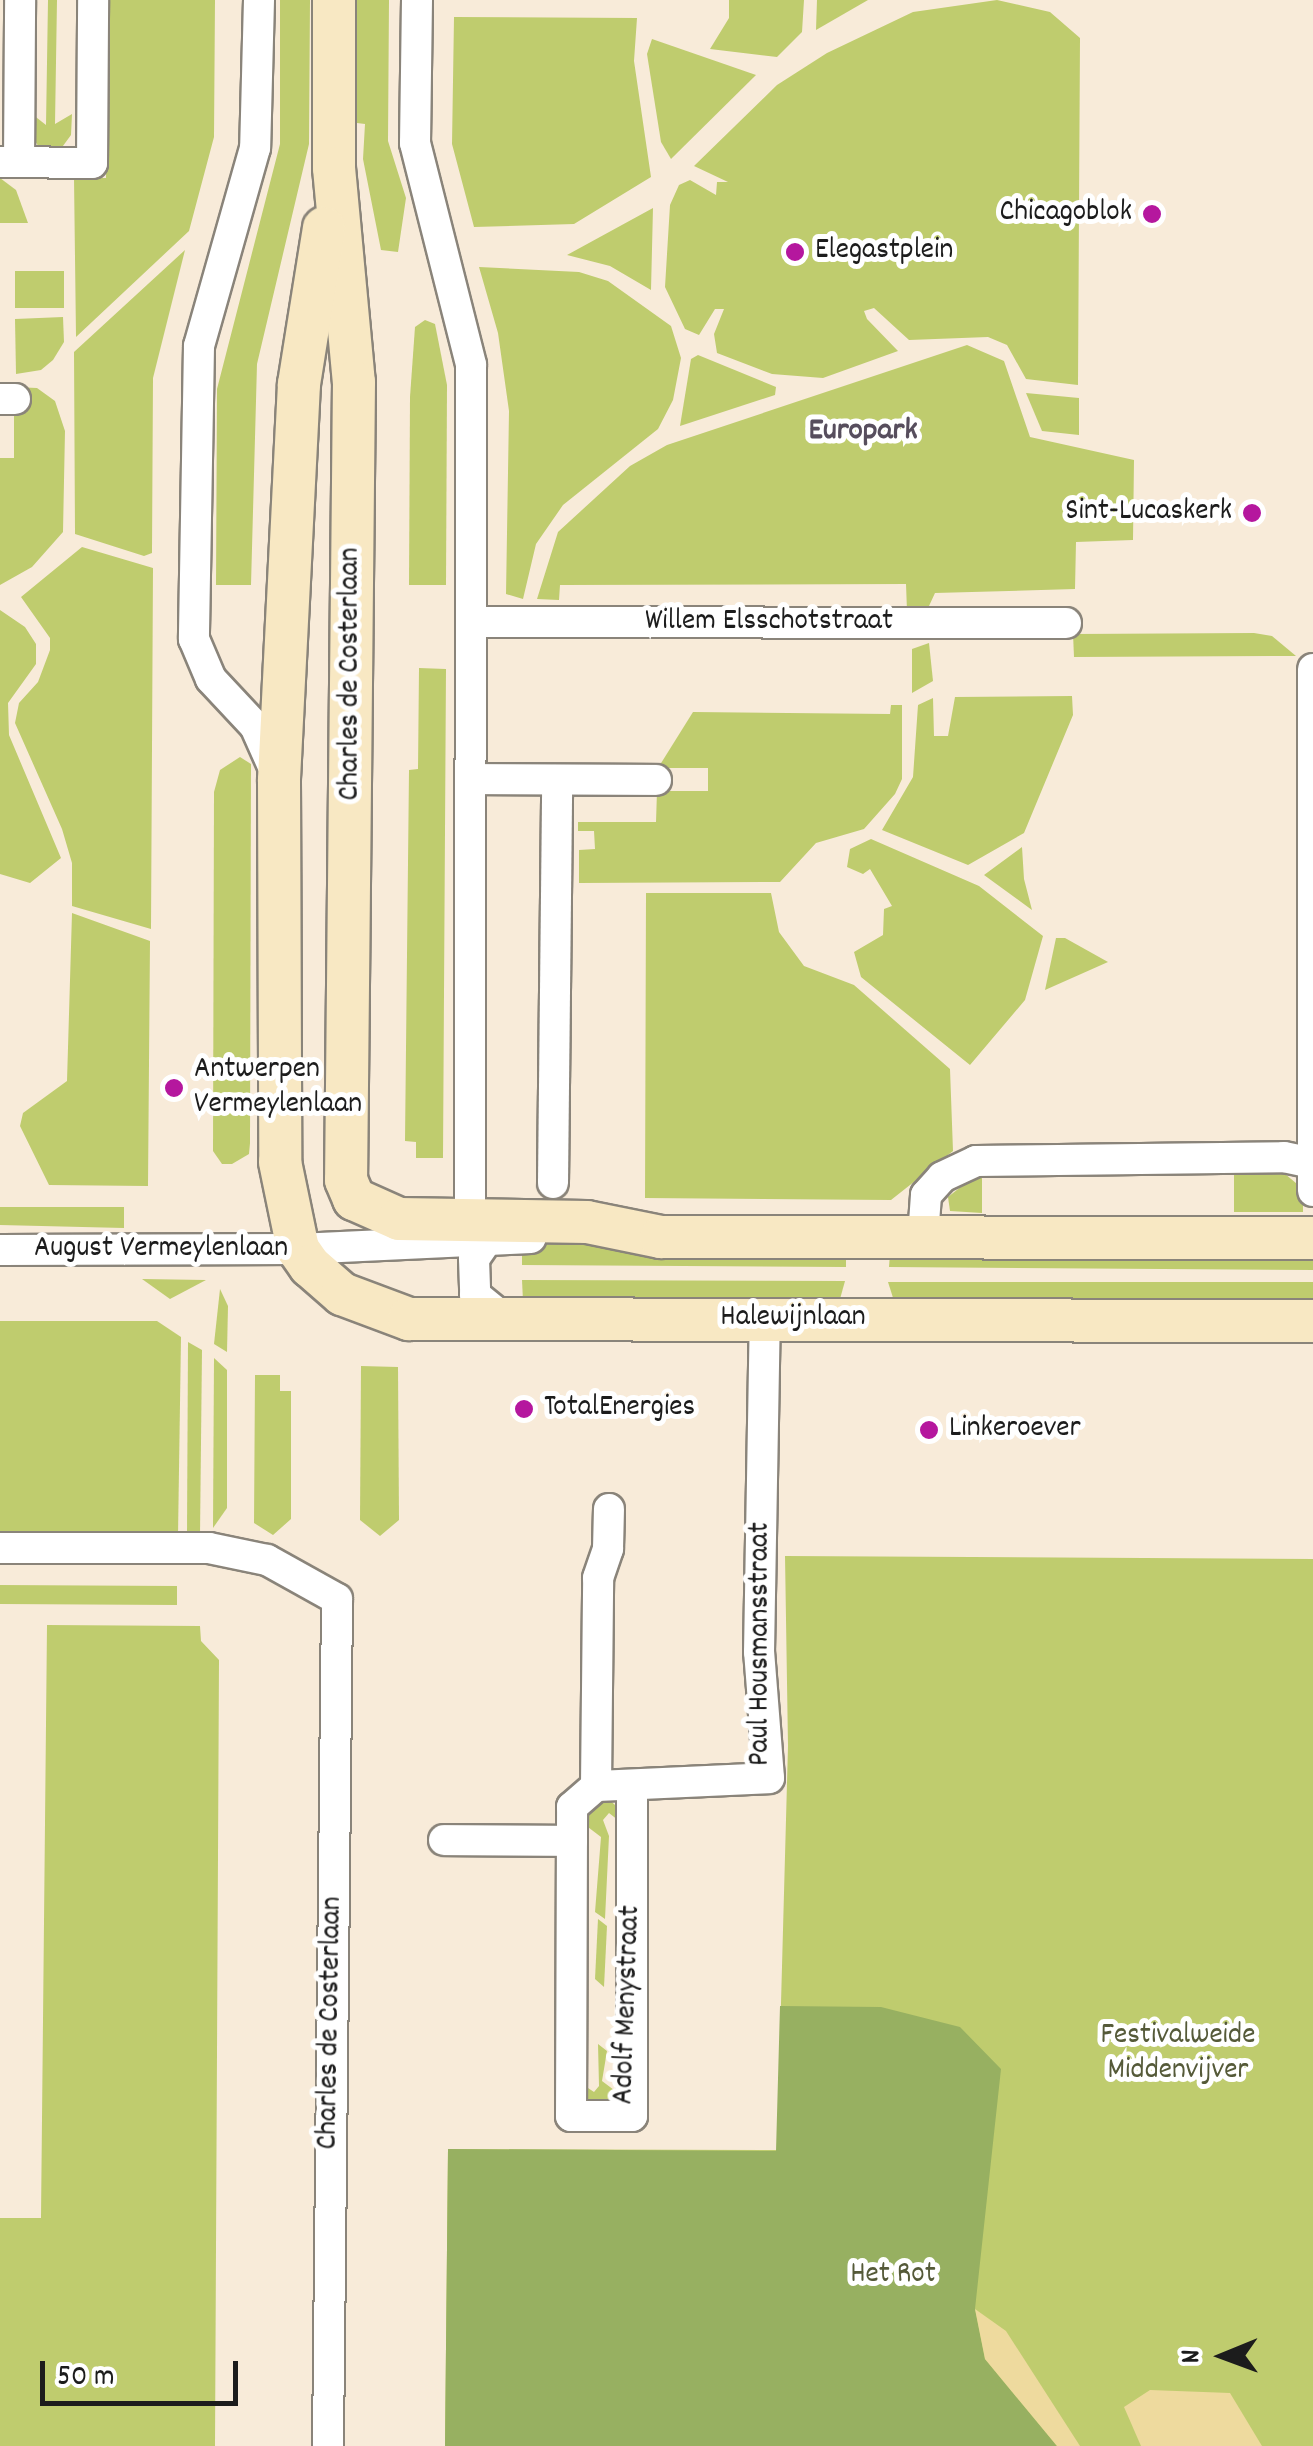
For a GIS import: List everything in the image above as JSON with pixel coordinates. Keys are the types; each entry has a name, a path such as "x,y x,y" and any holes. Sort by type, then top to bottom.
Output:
{"main road":[{"name":"Charles de Costerlaan","path":"334,0 334,168 354,382 346,1180"},
{"name":"Charles de Costerlaan","path":"310,1249 280,1162 280,781 300,384 334,168"},
{"path":"346,1180 354,1198 372,1212 478,1232 587,1222 661,1237 1313,1238"},
{"name":"Halewijnlaan","path":"310,1249 342,1294 385,1314 505,1319 1313,1322"}],"street":[{"path":"20,0 9,162 92,162 92,0"},
{"name":"Charles de Costerlaan","path":"259,0 255,148 199,346 194,639 210,679 254,726 280,781"},
{"path":"416,0 415,143 471,365 478,1232 475,1296 505,1319"},
{"name":"Willem Elsschotstraat","path":"472,622 1066,623"},
{"path":"1313,669 1313,1191"},
{"path":"473,778 656,780"},
{"path":"552,1183 557,780"},
{"path":"923,1236 926,1195 942,1177 976,1161 1284,1157 1313,1163"},
{"name":"Charles de Costerlaan","path":"310,1249 346,1216 346,1180"},
{"path":"310,1249 478,1232"},
{"name":"August Vermeylenlaan","path":"0,1250 310,1249"},
{"name":"Paul Housmansstraat","path":"632,1786 769,1778 759,1652 765,1319"},
{"path":"608,1509 608,1549 598,1578 596,1786 632,1786"},
{"name":"Charles de Costerlaan","path":"0,1548 210,1548 267,1560 336,1599 328,2446"},
{"name":"Adolf Menystraat","path":"596,1786 572,1807 571,2116 632,2116 632,1786"},
{"path":"444,1840 572,1841"}],"green space":[{"path":"48,0 57,0 55,124 72,114 71,135 60,150 40,149 32,136 32,114 46,125"},
{"path":"108,0 215,0 214,137 189,231 76,337 74,178 106,178"},
{"path":"280,0 310,0 309,144 257,364 251,585 216,585 217,389 280,144"},
{"path":"357,0 389,0 388,141 406,198 398,252 381,250 363,159 365,124 357,123"},
{"path":"729,0 804,0 802,32 777,57 710,49 729,18"},
{"path":"817,0 868,0 816,30"},
{"path":"997,0 1050,12 1080,38 1078,385 1026,379 1007,345 988,337 909,340 874,308 864,311 867,319 898,351 823,378 772,374 717,353 714,334 724,309 715,309 699,335 685,329 665,287 670,205 679,185 690,180 716,195 717,182 728,182 694,166 777,85 827,53 913,12"},
{"path":"454,17 637,18 634,61 651,177 574,224 474,227 452,144"},
{"path":"652,39 756,75 671,159 661,142 647,54"},
{"path":"0,178 16,190 28,223 0,223"},
{"path":"653,208 651,290 610,266 567,255"},
{"path":"185,250 153,378 152,553 144,556 75,534 74,352"},
{"path":"479,267 579,272 608,281 671,326 681,358 673,400 658,429 563,505 536,544 523,599 506,594 509,411 498,333"},
{"path":"15,271 64,271 64,308 15,308"},
{"path":"63,317 64,342 53,360 41,370 16,374 15,319"},
{"path":"425,320 435,324 447,385 446,585 409,585 410,397 415,327"},
{"path":"967,345 1004,361 1030,437 1134,460 1133,540 1076,542 1075,589 935,593 929,606 907,611 906,584 560,585 559,600 537,599 558,532 630,466 667,445"},
{"path":"698,355 776,387 775,395 680,426 691,359"},
{"path":"14,387 37,388 55,401 65,431 63,532 32,567 0,585 0,458 14,458"},
{"path":"1026,393 1079,398 1079,435 1042,431"},
{"path":"82,547 153,568 151,929 72,906 72,863 62,829 15,723 19,703 38,682 50,650 50,638 21,597"},
{"path":"0,610 25,627 36,644 36,664 8,703 9,735 61,858 30,883 0,874"},
{"path":"1073,634 1272,636 1296,656 1074,657"},
{"path":"929,643 933,681 912,693 912,649"},
{"path":"419,668 446,669 443,1158 416,1158 416,1142 405,1141 409,770 418,769"},
{"path":"1072,696 1073,715 1024,833 968,865 882,830 913,777 918,705 933,698 934,736 948,736 955,697"},
{"path":"891,705 902,705 902,779 895,794 864,829 816,843 780,882 579,883 579,850 595,849 594,831 578,831 578,822 656,822 657,791 708,791 708,768 658,768 693,712 890,714"},
{"path":"240,757 251,764 250,1143 249,1154 232,1164 222,1164 213,1151 214,792 220,770"},
{"path":"871,839 979,886 1043,936 1025,1000 970,1065 861,977 854,952 883,935 884,909 892,906 870,869 863,874 847,867 850,849"},
{"path":"1022,847 1024,879 1032,910 984,875"},
{"path":"646,893 771,893 779,932 804,966 854,985 950,1069 953,1151 891,1200 645,1198"},
{"path":"72,913 150,941 148,1186 49,1185 20,1126 23,1113 67,1081"},
{"path":"1056,938 1065,938 1108,962 1045,990"},
{"path":"1278,1168 1303,1189 1303,1212 1234,1212 1234,1169"},
{"path":"982,1170 982,1213 950,1211 948,1197"},
{"path":"0,1207 124,1207 124,1228 0,1225"},
{"path":"522,1244 830,1246 846,1258 846,1267 522,1265"},
{"path":"1313,1250 1313,1270 889,1267 890,1254"},
{"path":"142,1279 206,1280 170,1299"},
{"path":"522,1280 845,1281 840,1299 523,1301"},
{"path":"888,1282 1313,1282 1313,1307 895,1304"},
{"path":"220,1289 228,1306 227,1352 214,1344"},
{"path":"0,1321 157,1321 181,1337 178,1536 0,1535"},
{"path":"188,1342 202,1350 200,1535 187,1535"},
{"path":"214,1358 227,1370 227,1508 213,1528"},
{"path":"361,1366 398,1367 399,1520 380,1536 360,1520"},
{"path":"255,1375 280,1375 280,1391 291,1391 291,1519 273,1535 254,1523"},
{"name":"Festivalweide Middenvijver","path":"785,1556 1313,1559 1313,2446 445,2446 448,2149 777,2150 788,1746"},
{"path":"0,1585 177,1586 177,1605 0,1604"},
{"path":"47,1625 200,1626 201,1641 219,1660 215,2446 0,2446 0,2218 41,2218"},
{"path":"608,1799 621,1810 623,1824 609,1813 603,1820 609,1836 605,1919 595,1912 601,1837 580,1821 589,1803"},
{"path":"598,1919 607,1926 604,1987 595,1979"},
{"name":"Het Rot","path":"780,2006 881,2007 960,2027 1001,2069 975,2309 985,2359 1057,2446 445,2446 448,2149 776,2151"},
{"path":"598,2044 607,2051 602,2081 622,2096 621,2104 585,2108 579,2082 594,2092 599,2086"}],"sand":[{"path":"975,2309 1006,2331 1080,2446 1057,2446 985,2359"},
{"path":"1150,2390 1230,2393 1262,2446 1141,2446 1124,2407"}],"place":[{"name":"Chicagoblok","path":"1152,214"},
{"name":"Elegastplein","path":"795,252"},
{"name":"Sint-Lucaskerk","path":"1252,513"},
{"name":"Antwerpen Vermeylenlaan","path":"174,1088"},
{"name":"TotalEnergies","path":"524,1409"},
{"name":"Linkeroever","path":"929,1430"}],"district":[{"name":"Europark","path":"863,432"}]}
